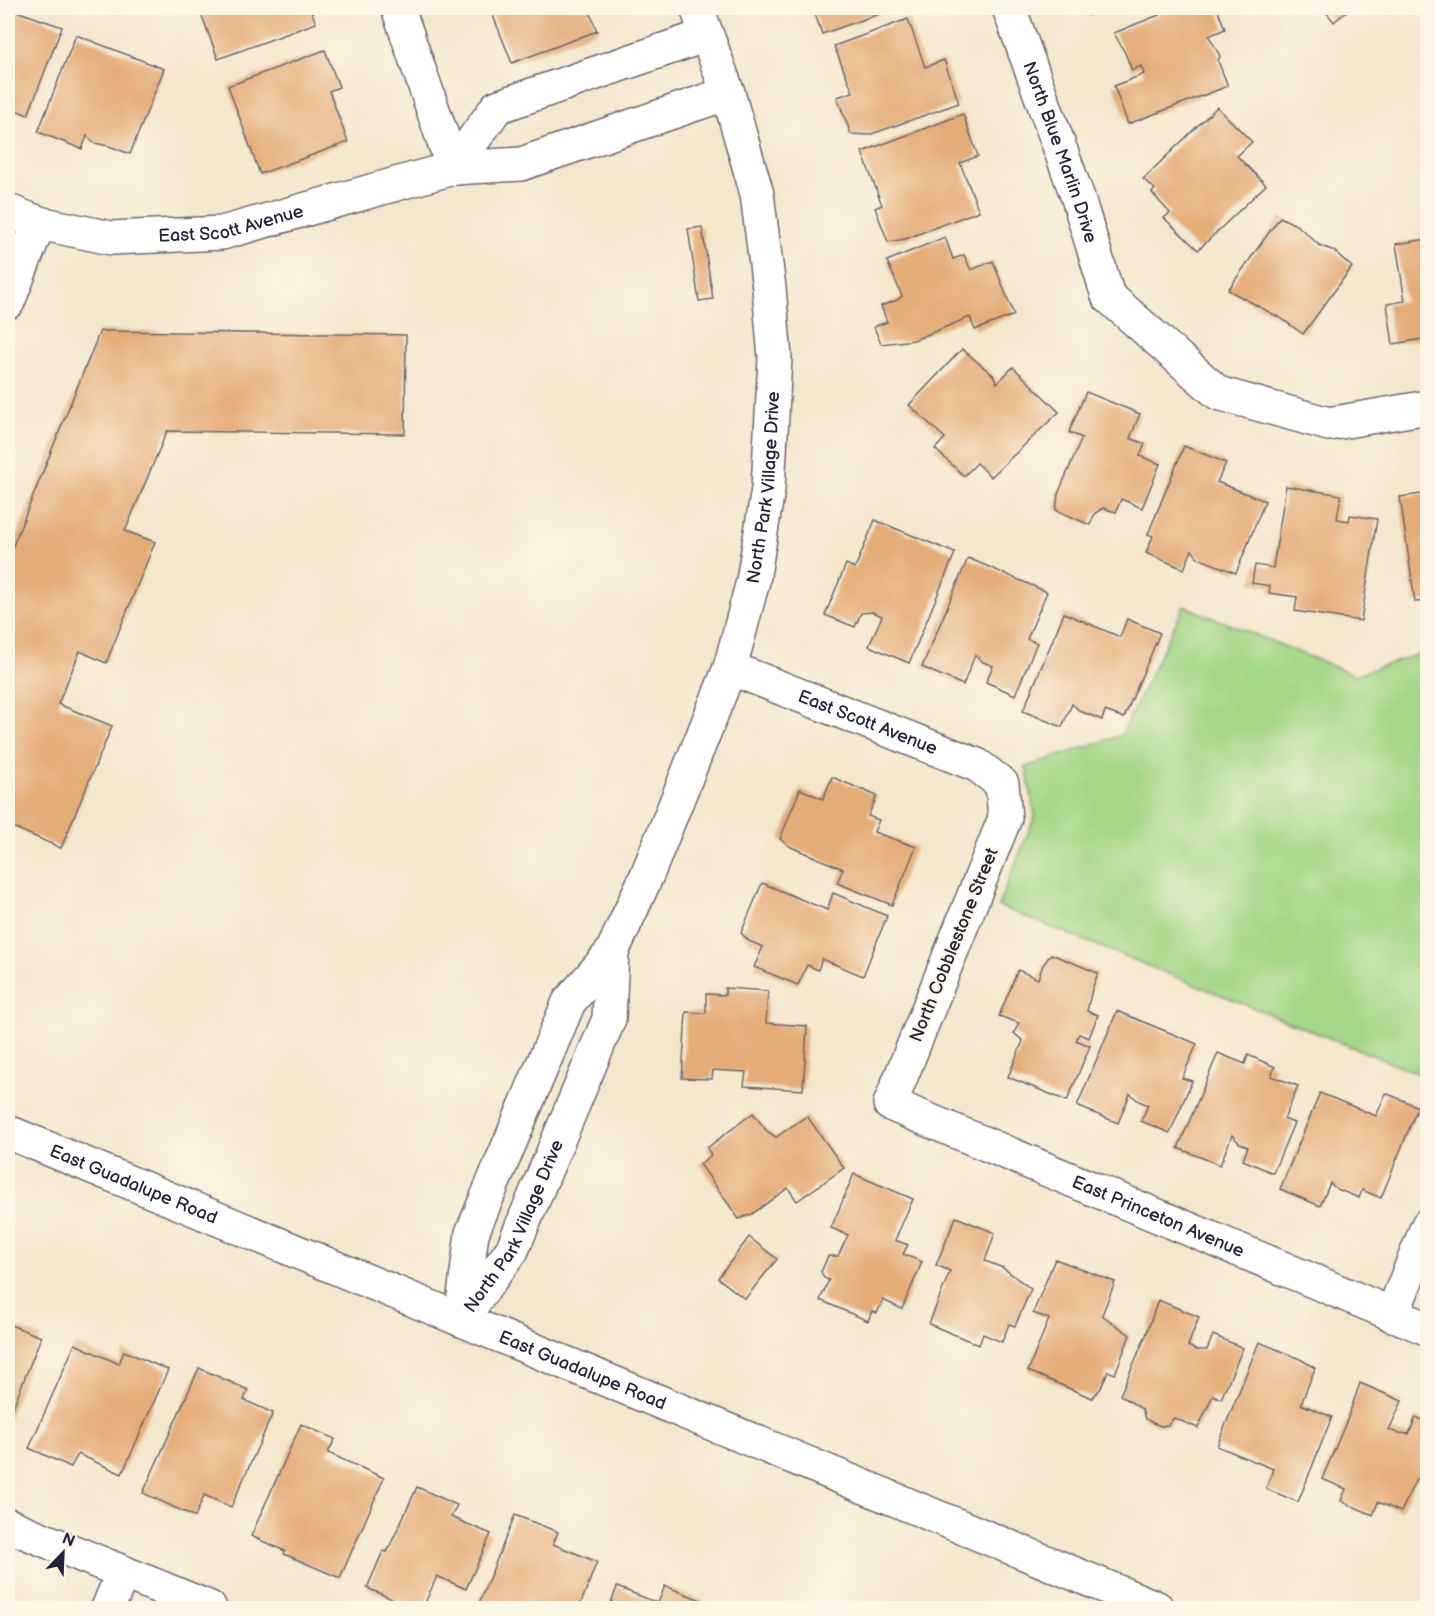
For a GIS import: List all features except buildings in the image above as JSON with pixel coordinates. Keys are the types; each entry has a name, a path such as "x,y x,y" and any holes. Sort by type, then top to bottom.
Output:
{"street":[{"path":"398,8 453,168"},
{"name":"North Blue Marlin Drive","path":"1009,8 1078,198 1108,296 1218,393 1329,424 1428,407"},
{"path":"453,168 497,106 702,21"},
{"name":"North Park Village Drive","path":"461,1320 472,1233 569,1002 612,952 647,875 730,668 753,581 768,489 775,358 769,288 757,194 728,93 702,21"},
{"name":"East Scott Avenue","path":"8,211 39,223 111,238 222,233 453,168 521,164 728,93"},
{"path":"8,302 39,223"},
{"name":"East Scott Avenue","path":"730,668 977,765 1002,784"},
{"name":"North Cobblestone Street","path":"890,1104 1005,818 1002,784"},
{"name":"North Park Village Drive","path":"461,1320 512,1250 609,1019 612,952"},
{"name":"East Princeton Avenue","path":"890,1104 1428,1329"},
{"name":"East Guadalupe Road","path":"8,1132 1157,1608"},
{"path":"1392,1315 1428,1225"},
{"path":"8,1525 210,1608"},
{"path":"108,1608 123,1572"}],"green space":[{"path":"1184,606 1355,675 1420,654 1427,662 1427,1077 998,906 1035,816 1026,767 1121,735"}]}
